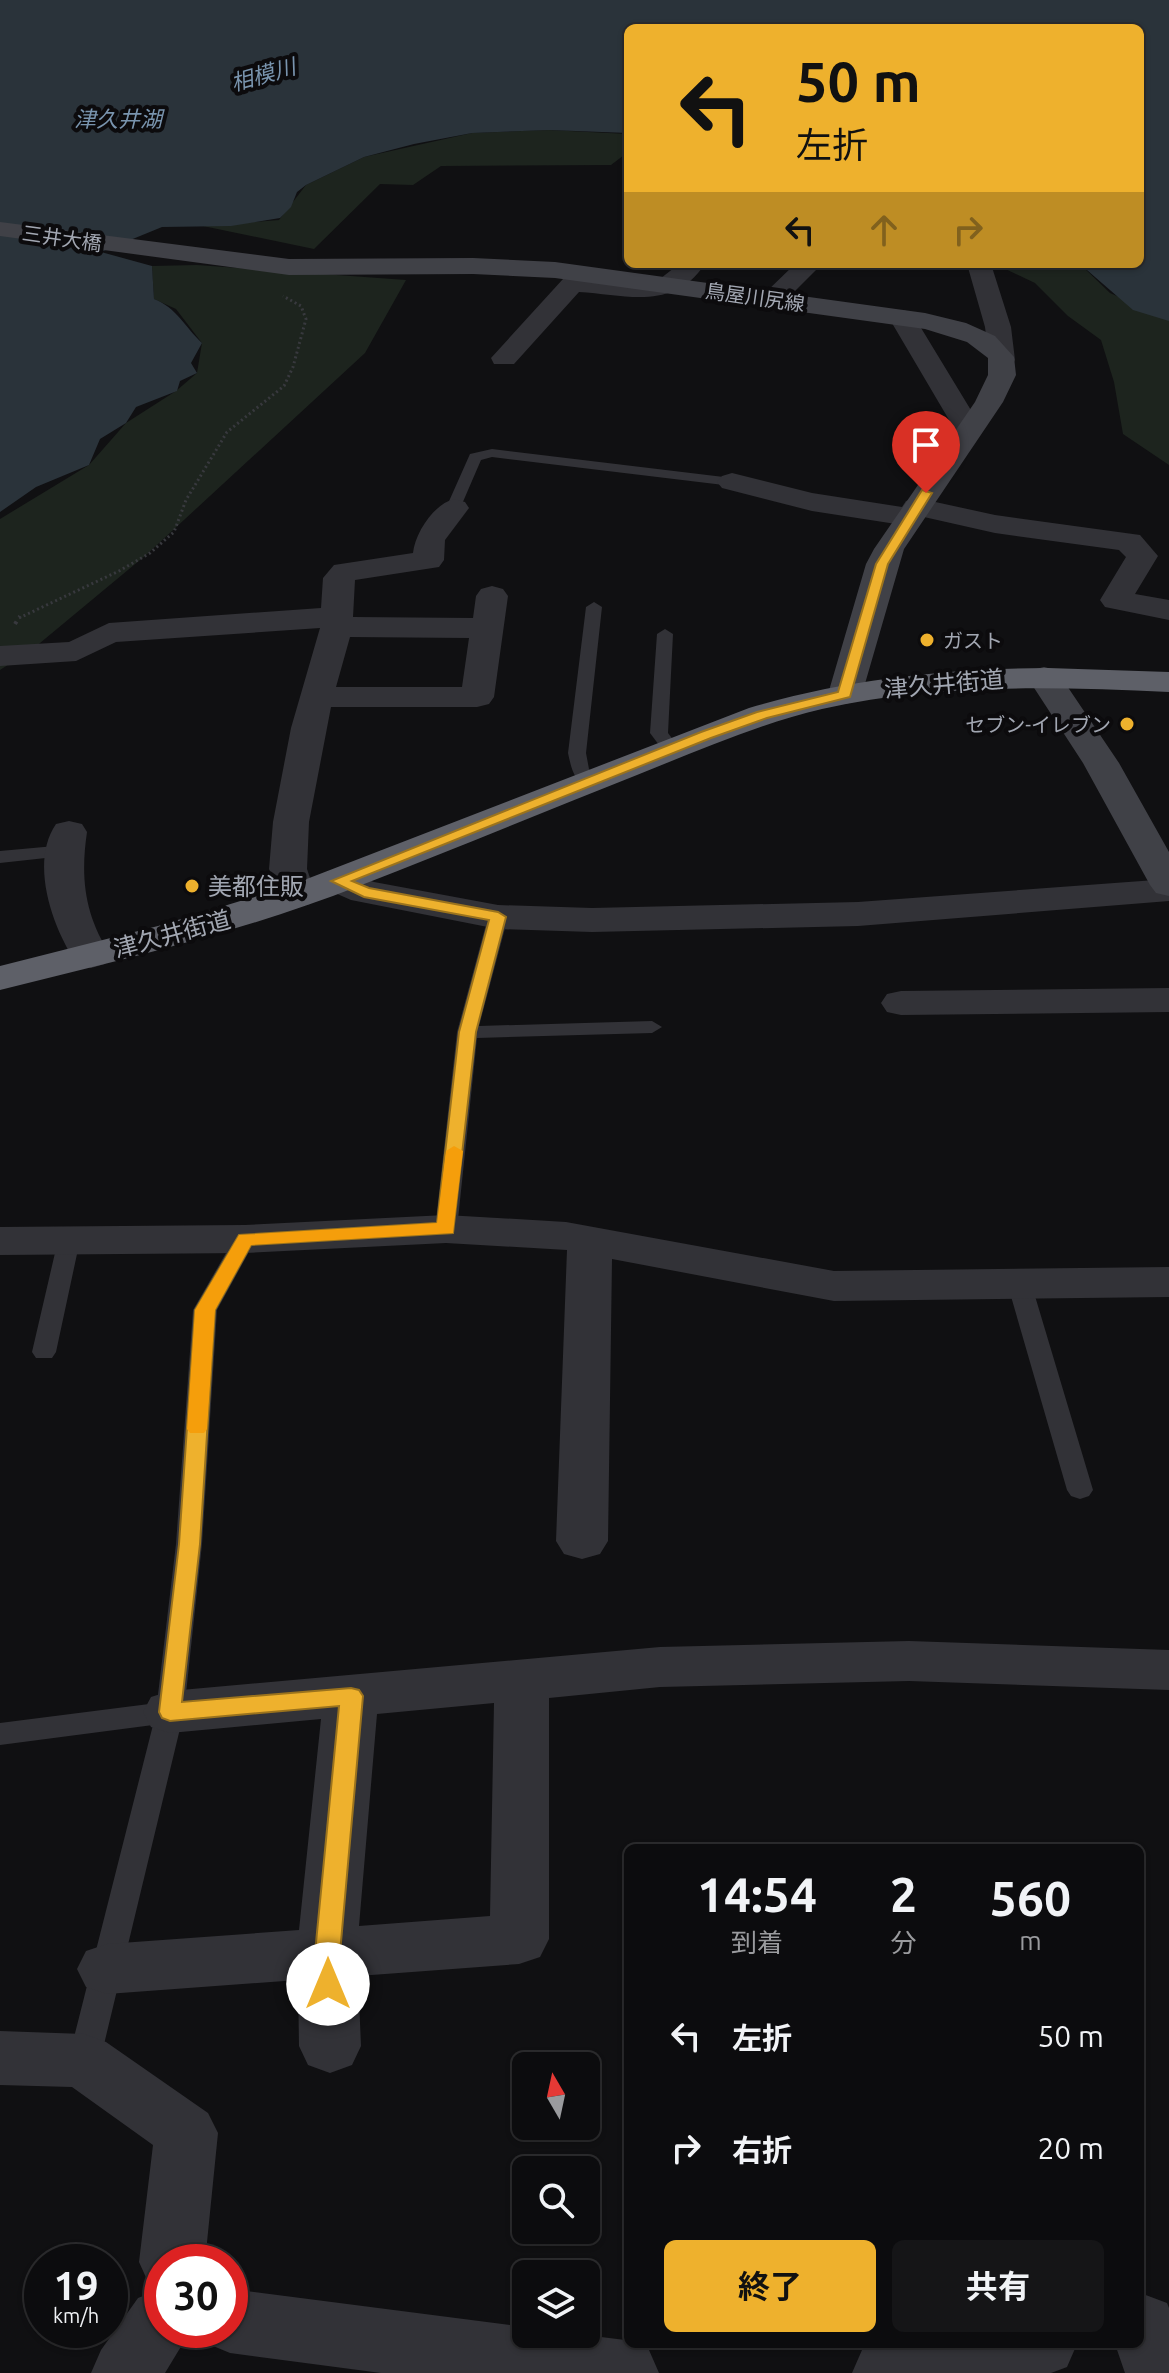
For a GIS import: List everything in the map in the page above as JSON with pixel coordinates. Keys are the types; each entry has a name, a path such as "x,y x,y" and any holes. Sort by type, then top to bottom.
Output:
{"highway":[{"name":"津久井街道","path":"0,978 195,930 297,896 762,715 845,694 939,682 1044,677 1169,682"}],"main road":[{"name":"三井大橋","path":"0,229 123,247"},
{"name":"鳥屋川尻線","path":"123,247 256,264 342,269 518,267 671,285 902,318 967,332 989,345 1002,360"},
{"path":"845,694 882,564 913,512 999,385 1002,360"},
{"path":"1044,677 1101,763 1169,888"}],"street":[{"path":"504,358 572,284 659,290 671,285 689,268"},
{"path":"773,299 806,268"},
{"path":"980,268 998,327 1002,360"},
{"path":"902,318 969,430"},
{"path":"732,482 812,502 913,512 1129,542 1142,556 1116,600 1169,610"},
{"path":"297,896 288,869 291,822 335,622 339,578 345,572 428,560 430,539 454,508"},
{"path":"5,644 76,651 109,633 489,612 477,697 317,697"},
{"path":"68,842 65,904 74,932 91,956"},
{"path":"339,881 364,892 498,917 592,920 786,917 1169,888"},
{"path":"901,1003 1169,1000"},
{"path":"0,1241 245,1239 446,1229 566,1236 834,1286 1169,1282"},
{"path":"582,1541 590,1240"},
{"path":"170,1712 660,1667 909,1661 1169,1670"},
{"path":"107,1969 519,1939 522,1680"},
{"path":"330,2046 327,1953 351,1696"},
{"path":"0,2058 84,2061 186,2133 174,2244"},
{"path":"248,2323 625,2373"},
{"path":"125,2373 144,2346"},
{"path":"899,2372 1022,2348"}],"lane":[{"path":"454,508 475,457 492,453 732,482"},
{"path":"589,781 580,770 577,753 594,607"},
{"path":"665,634 659,733 671,749"},
{"path":"0,857 68,842"},
{"path":"446,1229 467,1032 498,917"},
{"path":"467,1032 652,1027"},
{"path":"84,2061 170,1712 189,1544 205,1310 245,1239"},
{"path":"44,1352 69,1240"},
{"path":"1020,1286 1080,1490"},
{"path":"0,1734 170,1712"}],"path":[{"path":"5,644 21,615 119,571 150,553 174,532 186,500 227,432 284,386 293,367 306,319 301,306 253,281 242,271 256,264"}],"shaded area":[{"path":"549,130 624,134 624,155 611,165 441,166 413,185 380,184 314,249 203,226 279,220 306,185 364,157 472,133"},
{"path":"197,265 406,280 365,353 146,555 34,648 0,670 0,519 89,465 126,423 176,391 197,373 202,343 176,309 154,299 152,266"},
{"path":"1003,268 1084,268 1110,293 1169,319 1169,465 1123,434 1114,382 1101,340 1068,316 1035,283"}],"water":[{"name":"津久井湖","path":"0,0 1169,0 1169,321 1133,310 1085,268 1144,268 1144,24 624,24 624,133 549,130 472,133 414,144 364,157 306,185 297,192 291,207 280,218 231,226 162,227 101,252 152,266 154,299 175,312 202,343 191,363 197,373 180,381 177,391 136,407 126,423 100,439 89,465 36,487 0,512"}],"slow traffic":[{"path":"197,1429 205,1310 245,1239 446,1229 454,1151"}],"place":[{"name":"ガスト","path":"927,640"},
{"name":"セブン-イレブン","path":"1127,724"},
{"name":"美都住販","path":"192,886"}],"route":[{"path":"328,1984 327,1953 351,1696 170,1712 189,1544 205,1310 245,1239 446,1229 467,1032 498,917 364,892 339,881 706,735 762,715 845,694 882,564 926,493"}],"water label":[{"name":"相模川","path":"263,74"}]}
